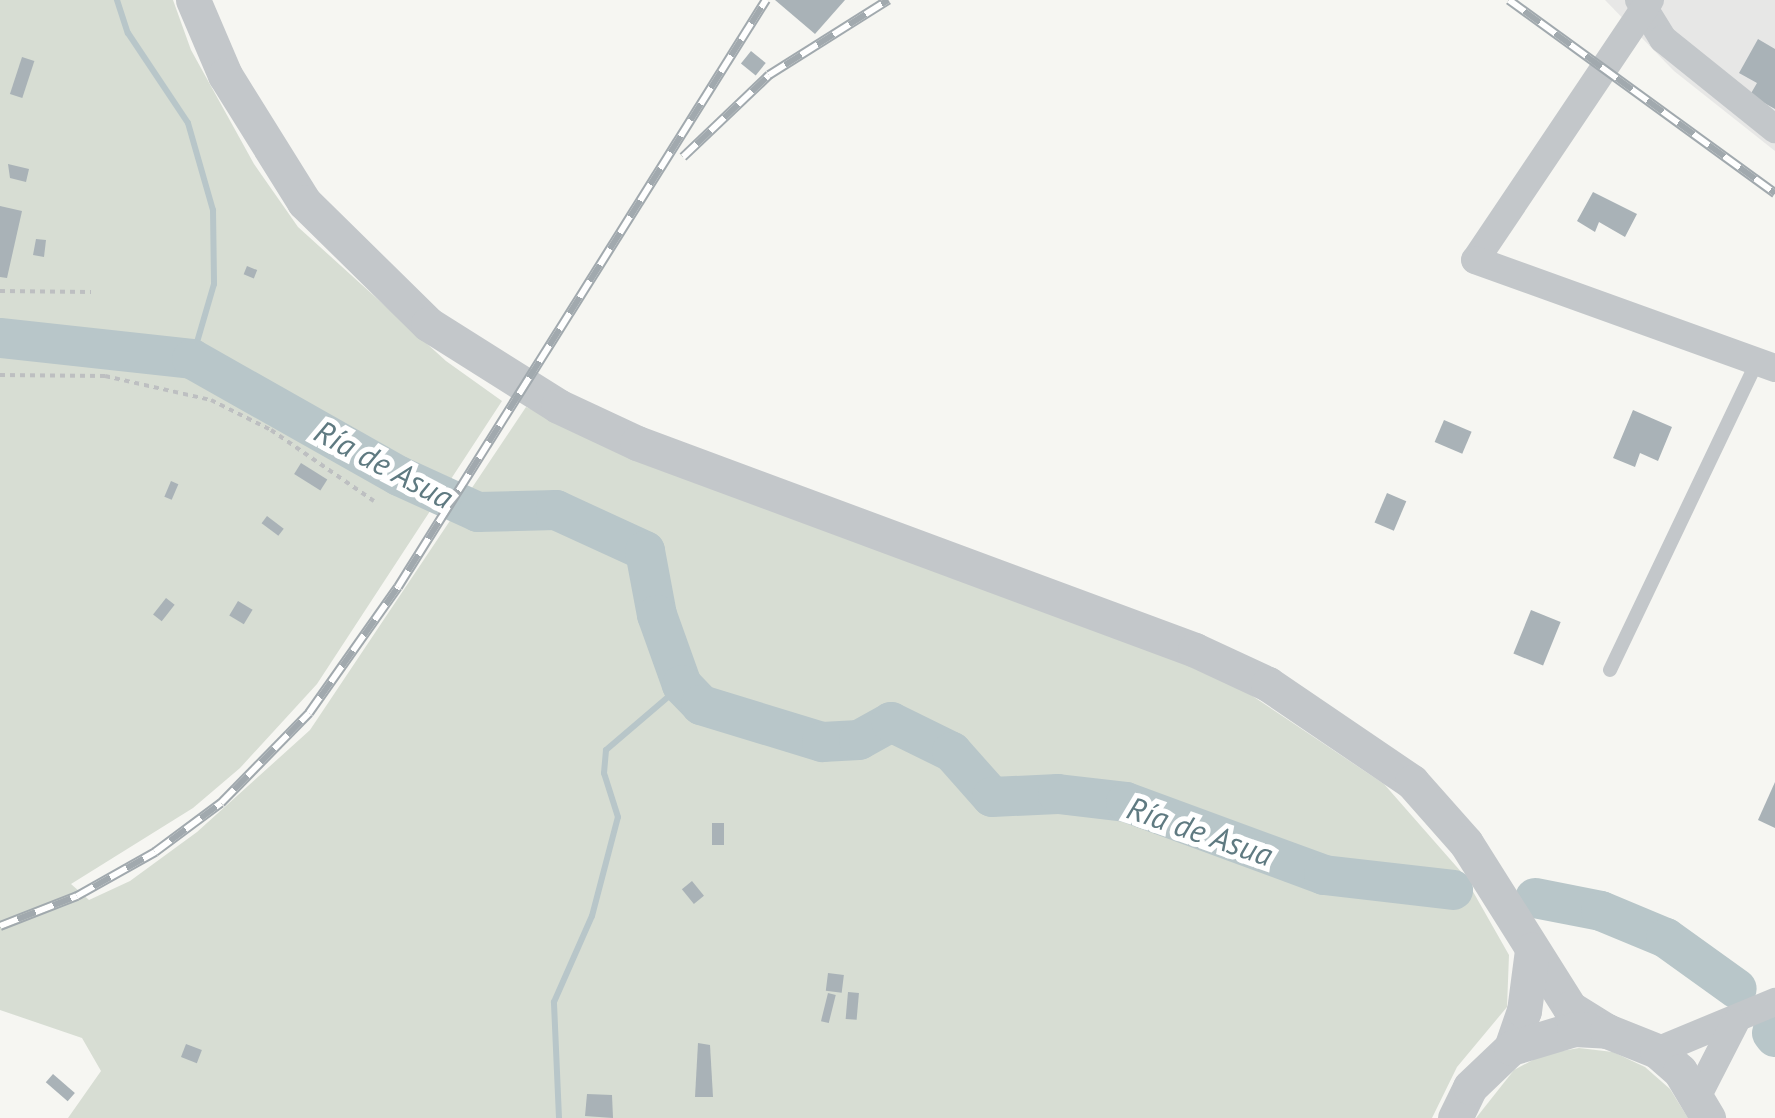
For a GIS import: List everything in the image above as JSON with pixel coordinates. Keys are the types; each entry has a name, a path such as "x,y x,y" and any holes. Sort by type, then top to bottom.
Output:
{"street":[{"path":"193,0 225,75 304,202 428,324 487,364 637,443 1196,650 1268,684 1377,753 1466,843 1570,1008 1607,1031 1658,1051 1703,1106 1736,1023"},
{"path":"1645,2 1616,53 1475,260 1766,365"},
{"path":"1645,2 1664,39 1775,130"},
{"path":"1456,1118 1470,1088 1511,1048 1524,1011 1532,950"},
{"path":"1658,1051 1736,1023 1775,1002"},
{"path":"1511,1048 1574,1028 1607,1031"}],"lane":[{"path":"1610,670 1766,365"}],"path":[{"path":"0,291 91,292"},
{"path":"0,375 105,376 211,400 271,430 374,501"}],"shaded area":[{"path":"0,0 173,0 191,50 254,164 298,227 446,361 502,401 317,684 240,768 193,808 71,884 89,900 130,881 197,832 310,730 526,407 681,473 1076,616 1245,691 1384,784 1463,874 1509,955 1507,1007 1457,1067 1432,1118 68,1118 101,1071 82,1038 0,1010"},
{"path":"1605,0 1775,0 1775,151 1674,71"},
{"path":"1579,1048 1613,1052 1645,1067 1670,1089 1688,1118 1476,1118 1514,1070 1544,1054"}],"building":[{"path":"775,0 845,0 815,34"},
{"path":"1758,39 1775,49 1775,109 1750,95 1757,83 1739,73"},
{"path":"751,51 766,63 756,75 741,63"},
{"path":"22,57 34,61 22,98 10,94"},
{"path":"8,164 29,169 26,182 10,178"},
{"path":"1593,192 1637,214 1625,237 1599,222 1595,232 1577,221"},
{"path":"0,206 22,211 7,278 0,277"},
{"path":"36,239 46,240 44,257 33,255"},
{"path":"247,266 257,270 254,278 244,274"},
{"path":"1633,410 1672,427 1658,461 1640,453 1635,467 1613,458"},
{"path":"1444,420 1472,432 1462,454 1435,442"},
{"path":"301,463 327,479 320,490 294,474"},
{"path":"171,481 178,484 172,500 164,497"},
{"path":"1387,493 1406,501 1394,531 1374,522"},
{"path":"267,516 284,529 278,536 262,523"},
{"path":"166,598 175,605 162,621 153,615"},
{"path":"238,601 253,610 244,624 229,616"},
{"path":"1531,610 1561,622 1543,666 1513,654"},
{"path":"1775,782 1775,828 1758,820"},
{"path":"712,823 724,823 724,845 712,845"},
{"path":"692,881 704,896 694,904 682,889"},
{"path":"828,973 844,975 842,993 826,991"},
{"path":"848,992 859,993 857,1020 846,1019"},
{"path":"828,993 836,995 829,1023 821,1021"},
{"path":"698,1043 710,1045 713,1097 695,1097"},
{"path":"186,1044 202,1050 197,1063 181,1057"},
{"path":"53,1074 75,1093 68,1101 46,1082"},
{"path":"587,1094 612,1095 613,1118 585,1116"}],"waterway":[{"path":"117,0 128,33 188,123 213,210 214,284 192,359"},
{"name":"Ría de Asua","path":"0,338 192,359 399,476 478,512 556,510 645,551 657,615 682,685 701,705 822,742 859,740 891,722 952,752 992,797 1058,794 1126,802 1324,875 1453,890"},
{"path":"559,1118 554,1002 592,916 618,817 604,773 606,750 682,685"},
{"path":"1535,898 1601,911 1666,938 1737,989"},
{"path":"1772,1033 1775,1037"}],"railway":[{"path":"0,926 77,896 155,852 221,803 309,713 398,587 766,0"},
{"path":"683,157 769,75 888,0"},
{"path":"1509,0 1775,193"}]}
